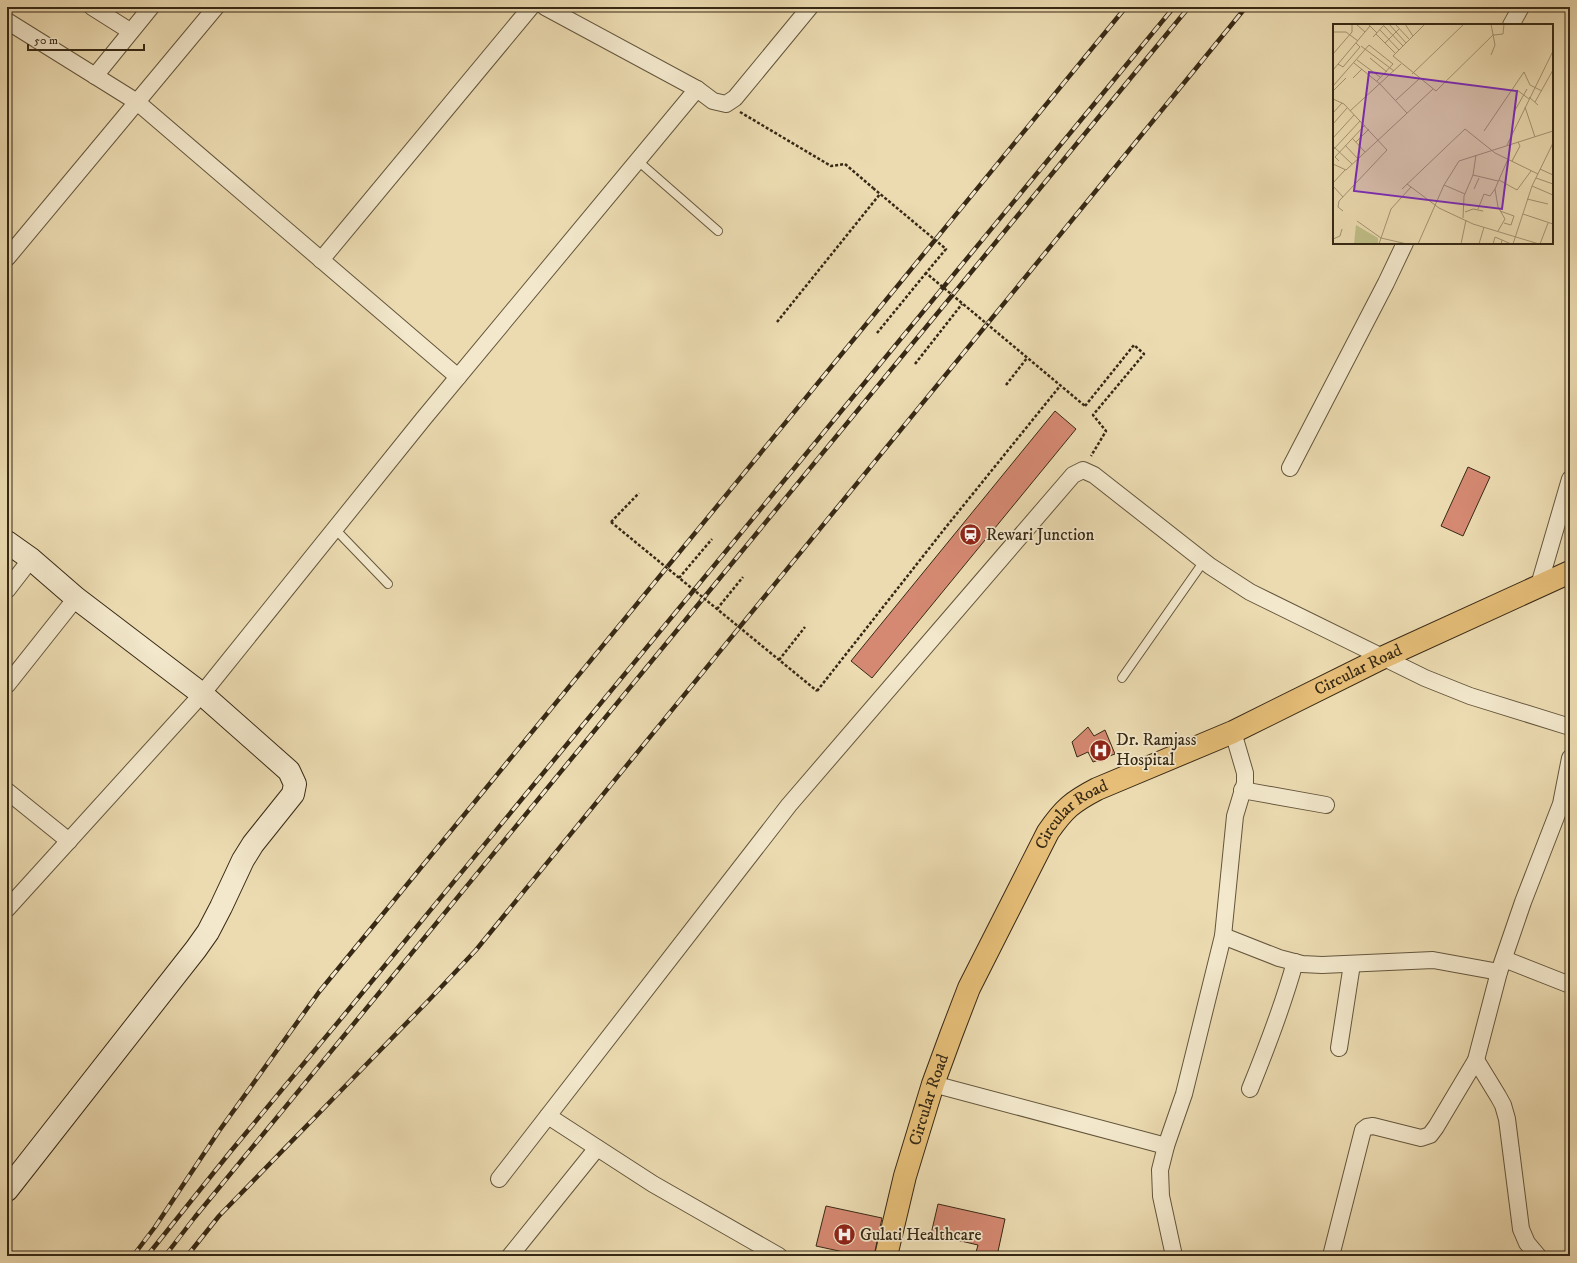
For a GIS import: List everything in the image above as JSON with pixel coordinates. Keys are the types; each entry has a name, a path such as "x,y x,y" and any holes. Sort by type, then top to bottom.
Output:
{"main road":[{"name":"Circular Road","path":"886,1256 904,1176 933,1084 969,988 1048,832 1060,814 1078,799 1097,789 1234,732 1384,657 1570,572"}],"street":[{"path":"92,7 130,31"},
{"path":"95,76 151,7"},
{"path":"7,258 216,7"},
{"path":"321,260 531,7"},
{"path":"545,7 697,89 713,101 726,104 735,98 810,7"},
{"path":"1512,24 1521,7"},
{"path":"7,20 137,102 458,377"},
{"path":"7,909 202,694 458,377 697,89"},
{"path":"1290,468 1383,290 1405,244"},
{"path":"499,1179 789,805 1073,475 1083,470 1094,475 1204,561 1250,592 1425,678 1470,696 1570,727"},
{"path":"1539,585 1569,485"},
{"path":"7,542 31,559 76,598 202,694 289,771 296,784 293,794 253,844 243,860 208,932 196,949 7,1190"},
{"path":"7,590 31,559"},
{"path":"7,685 76,598"},
{"path":"1174,1256 1162,1196 1160,1170 1166,1146 1184,1094 1223,936 1235,816 1246,773 1234,732"},
{"path":"1331,1256 1363,1130 1367,1127 1373,1126 1421,1138 1430,1135 1476,1060 1501,966 1523,902 1561,804 1570,758"},
{"path":"1242,790 1326,805"},
{"path":"7,791 69,841"},
{"path":"1223,936 1279,958 1295,962 1322,965 1433,960 1501,966 1570,985"},
{"path":"1250,1089 1282,1009 1295,962"},
{"path":"1339,1048 1352,964"},
{"path":"1476,1060 1503,1105 1507,1119 1521,1229 1526,1243 1538,1256"},
{"path":"933,1084 1166,1146"},
{"path":"548,1116 653,1184 779,1256"},
{"path":"510,1256 597,1148"}],"lane":[{"path":"638,161 718,231"},
{"path":"335,529 388,584"},
{"path":"1122,678 1204,561"}],"path":[{"path":"726,104 831,166 845,164 946,249 877,333"},
{"path":"777,322 880,194"},
{"path":"926,273 1085,406 1134,345 1144,354 1093,415 1106,431 1083,470"},
{"path":"915,364 962,304"},
{"path":"1006,385 1027,358"},
{"path":"639,493 611,522 817,691 946,527 1060,386"},
{"path":"679,578 712,538"},
{"path":"717,609 743,577"},
{"path":"779,660 806,627"}],"building":[{"path":"1055,411 1076,429 872,678 851,661"},
{"path":"1468,467 1490,477 1463,536 1441,526"},
{"path":"1088,727 1094,736 1105,730 1115,754 1093,762 1088,752 1077,757 1072,742"},
{"path":"938,1204 1005,1219 997,1256 975,1256 978,1245 931,1234"},
{"path":"826,1206 882,1218 874,1256 862,1256 816,1246"}],"railway":[{"path":"133,1256 155,1227 219,1131 319,992 1126,7"},
{"path":"147,1256 231,1151 1174,7"},
{"path":"165,1256 195,1217 1189,7"},
{"path":"187,1256 219,1216 476,950 1246,7"}],"place":[{"name":"Rewari Junction","path":"971,535"},
{"name":"Dr. Ramjass Hospital","path":"1100,750"},
{"name":"Gulati Healthcare","path":"845,1235"}]}
